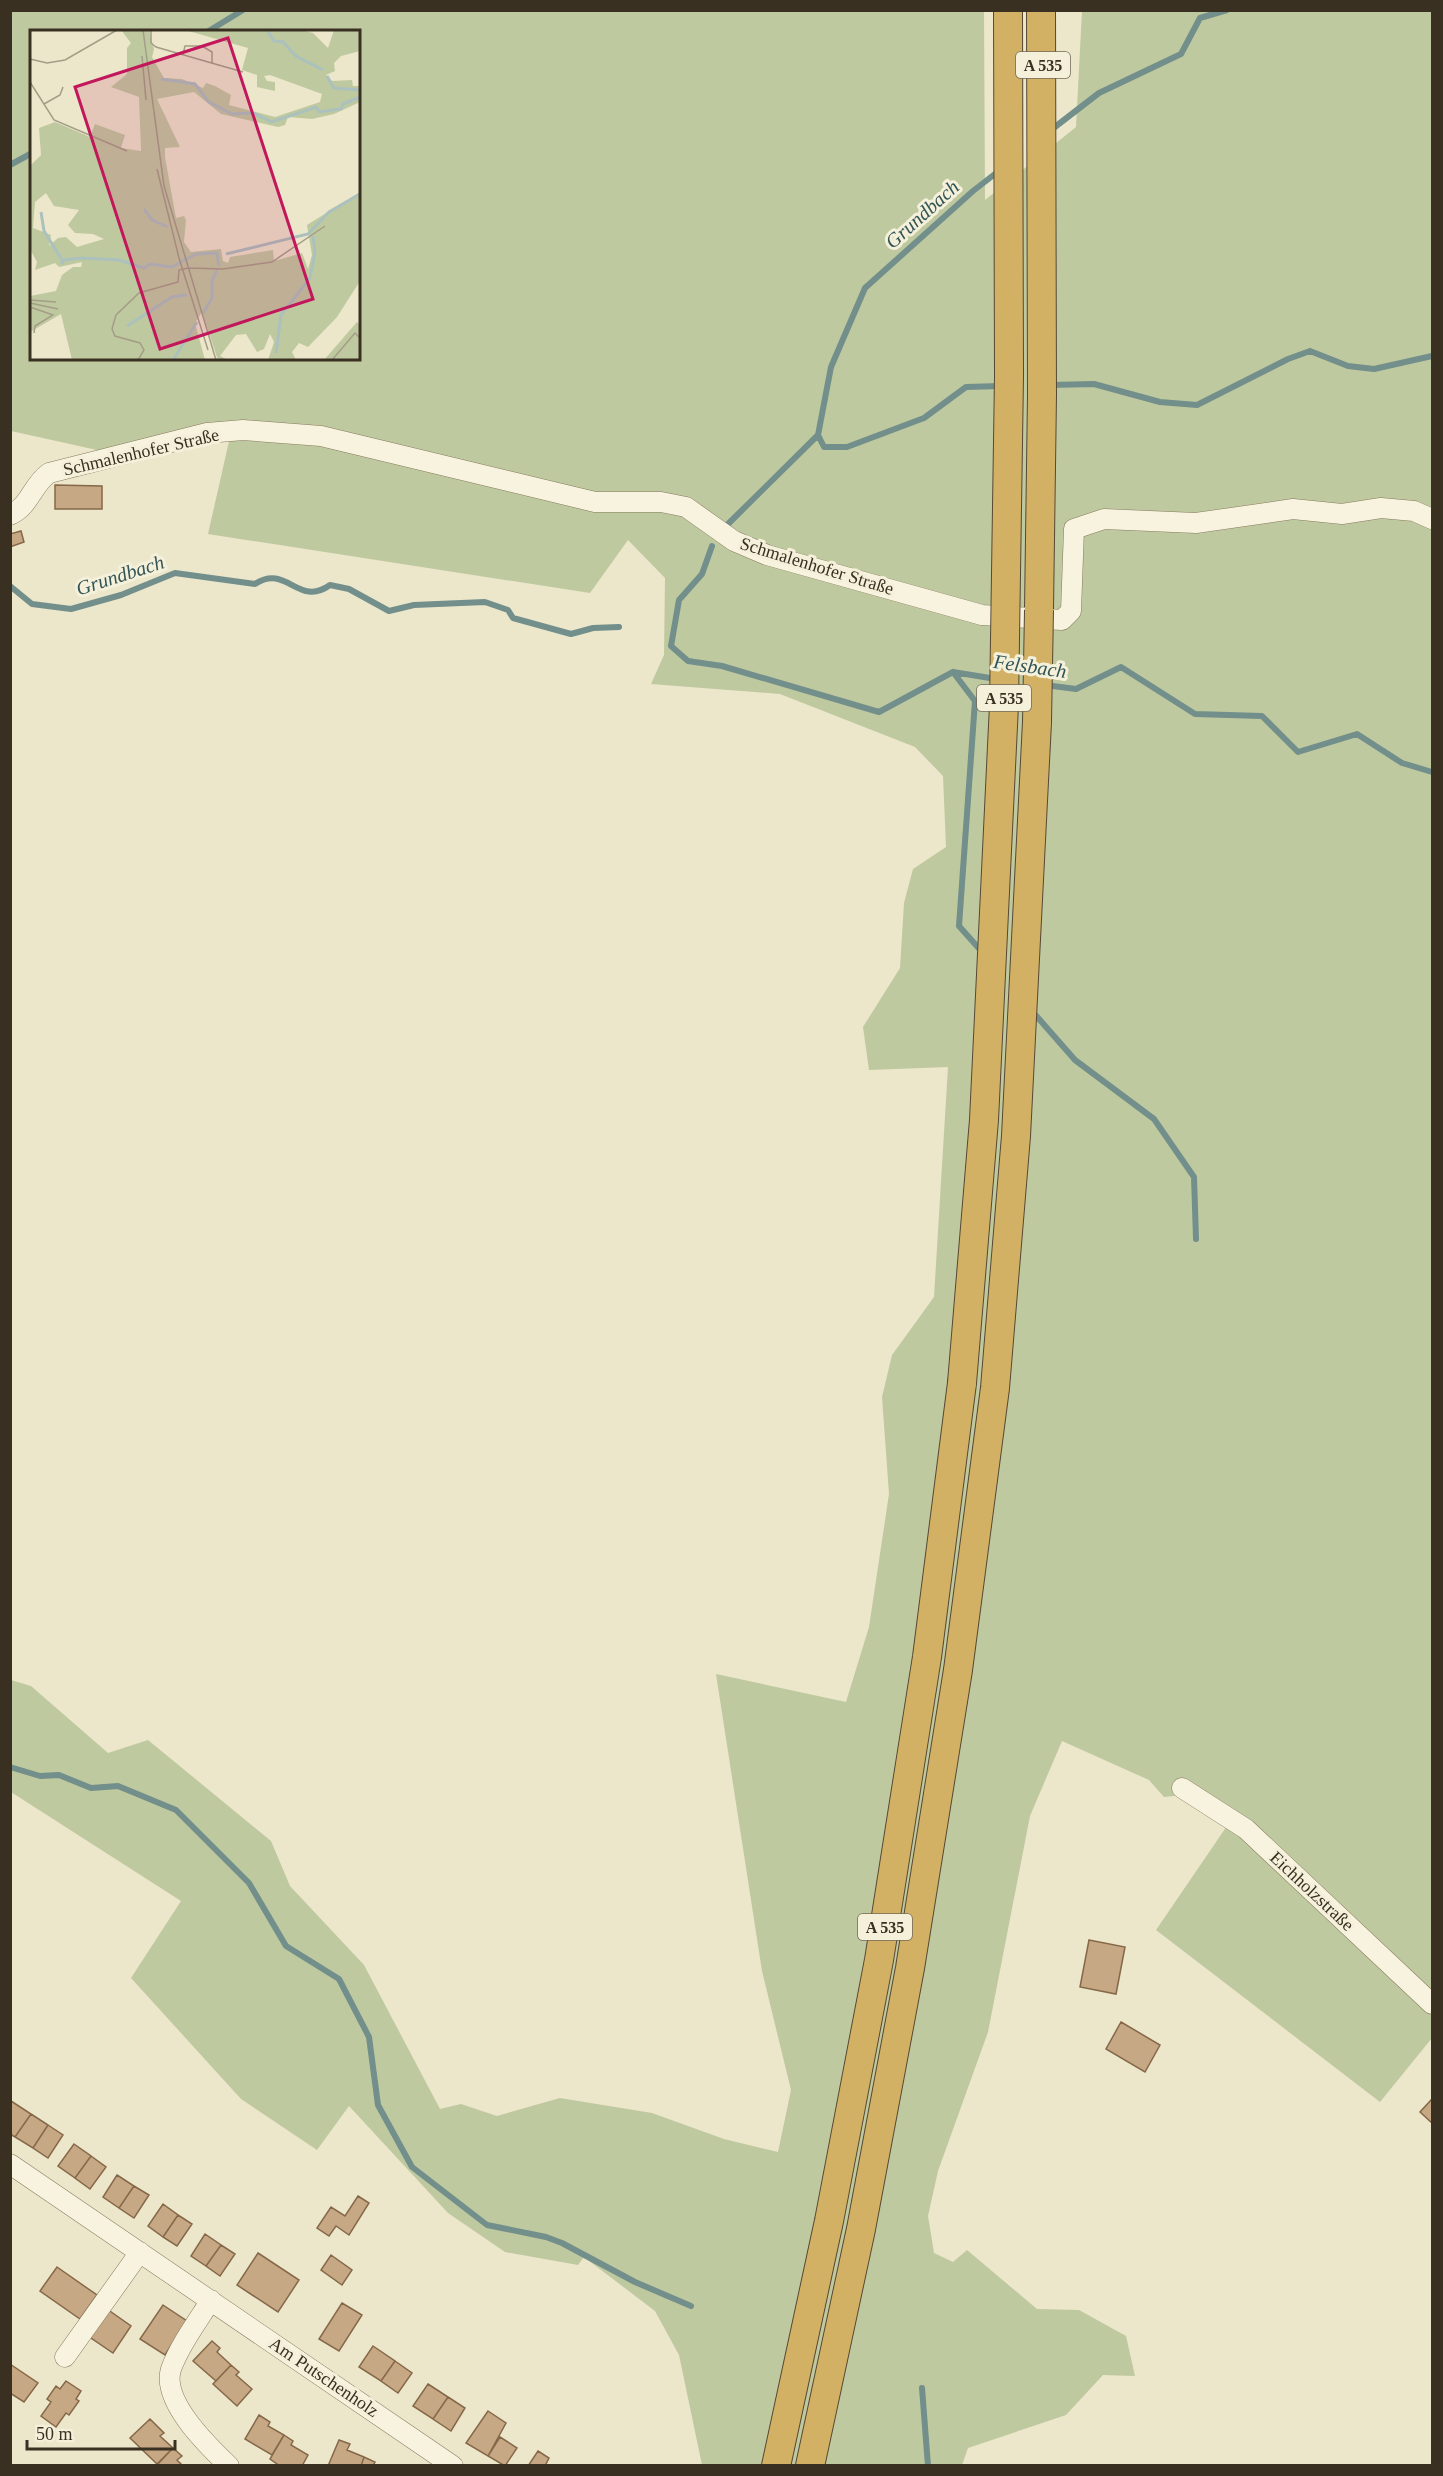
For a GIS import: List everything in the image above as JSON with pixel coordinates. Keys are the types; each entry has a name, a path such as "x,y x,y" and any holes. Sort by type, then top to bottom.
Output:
{"highway":[{"name":"A 535","path":"776,2466 829,2221 879,1960 927,1657 962,1383 984,1120 1004,705 1010,376 1008,10"},
{"name":"A 535","path":"810,2466 861,2229 910,1968 954,1692 995,1388 1016,1136 1037,722 1042,395 1041,10"},
{"path":"1043,120 1060,70 1061,10"}],"street":[{"name":"Schmalenhofer Straße","path":"10,515 27,503 39,480 49,473 207,434 243,430 280,431 321,436 595,502 661,502 686,507 734,541 766,555 982,615 1062,620 1071,611 1074,529 1104,519 1196,523 1293,509 1342,514 1381,508 1414,511 1432,519"},
{"name":"Eichholzstraße","path":"1182,1788 1246,1829 1432,2004"},
{"name":"Am Putschenholz","path":"10,2164 211,2300 440,2462"},
{"path":"64,2356 140,2252"},
{"path":"211,2300 187,2338 170,2372 173,2396 194,2431 229,2466"}],"green space":[{"path":"10,11 984,11 985,200 1076,127 1082,11 1432,11 1432,2038 1380,2102 1156,1930 1229,1823 1184,1795 1164,1797 1149,1780 1062,1741 1030,1816 988,2032 938,2171 928,2216 934,2253 953,2262 967,2250 1037,2309 1079,2310 1126,2336 1135,2376 1103,2375 1066,2415 968,2448 962,2465 702,2465 679,2355 655,2311 584,2257 578,2265 505,2252 448,2213 349,2106 317,2150 241,2099 131,1978 181,1901 11,1792 11,1680 31,1686 108,1753 148,1740 271,1841 290,1886 364,1965 440,2109 461,2104 497,2116 560,2098 652,2113 724,2139 778,2152 791,2090 762,1971 716,1674 846,1702 869,1627 889,1494 882,1397 892,1355 934,1297 948,1067 869,1070 863,1027 900,968 904,903 913,869 946,847 943,776 915,747 780,694 651,684 664,655 665,578 628,540 590,593 208,534 230,437 106,452 11,431"}],"building":[{"path":"55,485 102,486 102,509 55,509"},
{"path":"21,531 24,542 10,547 10,534"},
{"path":"1089,1940 1125,1947 1116,1994 1080,1987"},
{"path":"1121,2022 1160,2045 1145,2072 1106,2049"},
{"path":"1432,2099 1432,2123 1420,2112"},
{"path":"11,2101 31,2114 15,2137 10,2134"},
{"path":"31,2114 48,2125 33,2148 15,2137"},
{"path":"48,2125 63,2135 48,2158 33,2148"},
{"path":"74,2144 91,2156 75,2178 58,2166"},
{"path":"91,2156 106,2167 90,2189 75,2178"},
{"path":"117,2175 134,2186 119,2208 103,2197"},
{"path":"134,2186 149,2195 134,2218 119,2208"},
{"path":"358,2196 369,2203 349,2235 336,2226 329,2236 317,2228 331,2207 345,2216"},
{"path":"163,2204 178,2215 163,2237 148,2226"},
{"path":"178,2215 192,2224 177,2246 163,2237"},
{"path":"205,2234 221,2245 206,2266 191,2256"},
{"path":"221,2245 235,2254 220,2276 206,2266"},
{"path":"258,2253 299,2280 278,2312 237,2285"},
{"path":"331,2255 352,2270 342,2285 321,2270"},
{"path":"57,2267 97,2295 80,2319 40,2291"},
{"path":"342,2303 362,2315 339,2351 319,2339"},
{"path":"163,2305 187,2321 165,2355 140,2339"},
{"path":"107,2309 131,2326 113,2353 88,2336"},
{"path":"212,2341 220,2348 217,2352 231,2365 216,2381 193,2361"},
{"path":"373,2346 395,2361 381,2381 359,2367"},
{"path":"395,2361 412,2373 398,2393 381,2381"},
{"path":"10,2364 38,2383 24,2402 10,2393"},
{"path":"231,2365 239,2372 236,2375 252,2389 237,2406 213,2384"},
{"path":"66,2381 81,2391 76,2399 79,2401 56,2427 41,2416 51,2402 47,2399 56,2386 60,2389"},
{"path":"428,2384 448,2397 433,2419 413,2406"},
{"path":"448,2397 465,2408 451,2431 433,2419"},
{"path":"488,2411 506,2423 488,2456 466,2443"},
{"path":"259,2415 270,2422 268,2426 284,2435 272,2455 245,2439"},
{"path":"150,2419 164,2433 160,2436 173,2448 157,2464 130,2438"},
{"path":"284,2435 293,2441 291,2445 308,2455 302,2466 280,2466 270,2459"},
{"path":"500,2437 517,2448 505,2466 488,2456"},
{"path":"339,2440 350,2444 347,2450 364,2457 361,2466 328,2466"},
{"path":"173,2448 182,2456 177,2460 183,2466 156,2466"},
{"path":"538,2451 549,2458 545,2466 528,2466"},
{"path":"364,2457 375,2462 373,2466 361,2466"}],"waterway":[{"path":"210,30 243,10"},
{"name":"Grundbach","path":"1051,130 1099,93 1181,54 1200,18 1227,10"},
{"path":"10,165 30,154"},
{"name":"Grundbach","path":"728,524 818,435 831,367 865,288 973,191 1000,170"},
{"path":"1050,385 1094,384 1160,402 1197,405 1288,359 1310,351 1348,366 1374,369 1432,356"},
{"path":"818,435 824,447 847,447 924,418 966,387 1001,386"},
{"name":"Felsbach","path":"712,546 702,574 679,600 671,646 688,661 722,666 879,712 953,672 996,679"},
{"name":"Grundbach","path":"10,586 32,604 71,609 121,595 175,573 255,584 266,579 276,579 309,592 319,591 330,585 349,589 389,611 414,605 485,602 508,610 513,618 571,634 593,628 619,627"},
{"name":"Felsbach","path":"1045,685 1076,689 1121,667 1195,714 1262,716 1298,752 1357,734 1402,763 1432,772"},
{"path":"953,672 975,701 959,926 983,953"},
{"path":"1032,1011 1075,1060 1154,1119 1194,1177 1196,1239"},
{"path":"10,1767 40,1776 59,1775 91,1788 118,1786 176,1810 249,1883 286,1946 339,1979 369,2037 378,2105 412,2167 487,2225 546,2237 562,2243 635,2282 691,2306"},
{"path":"922,2388 928,2466"}]}
